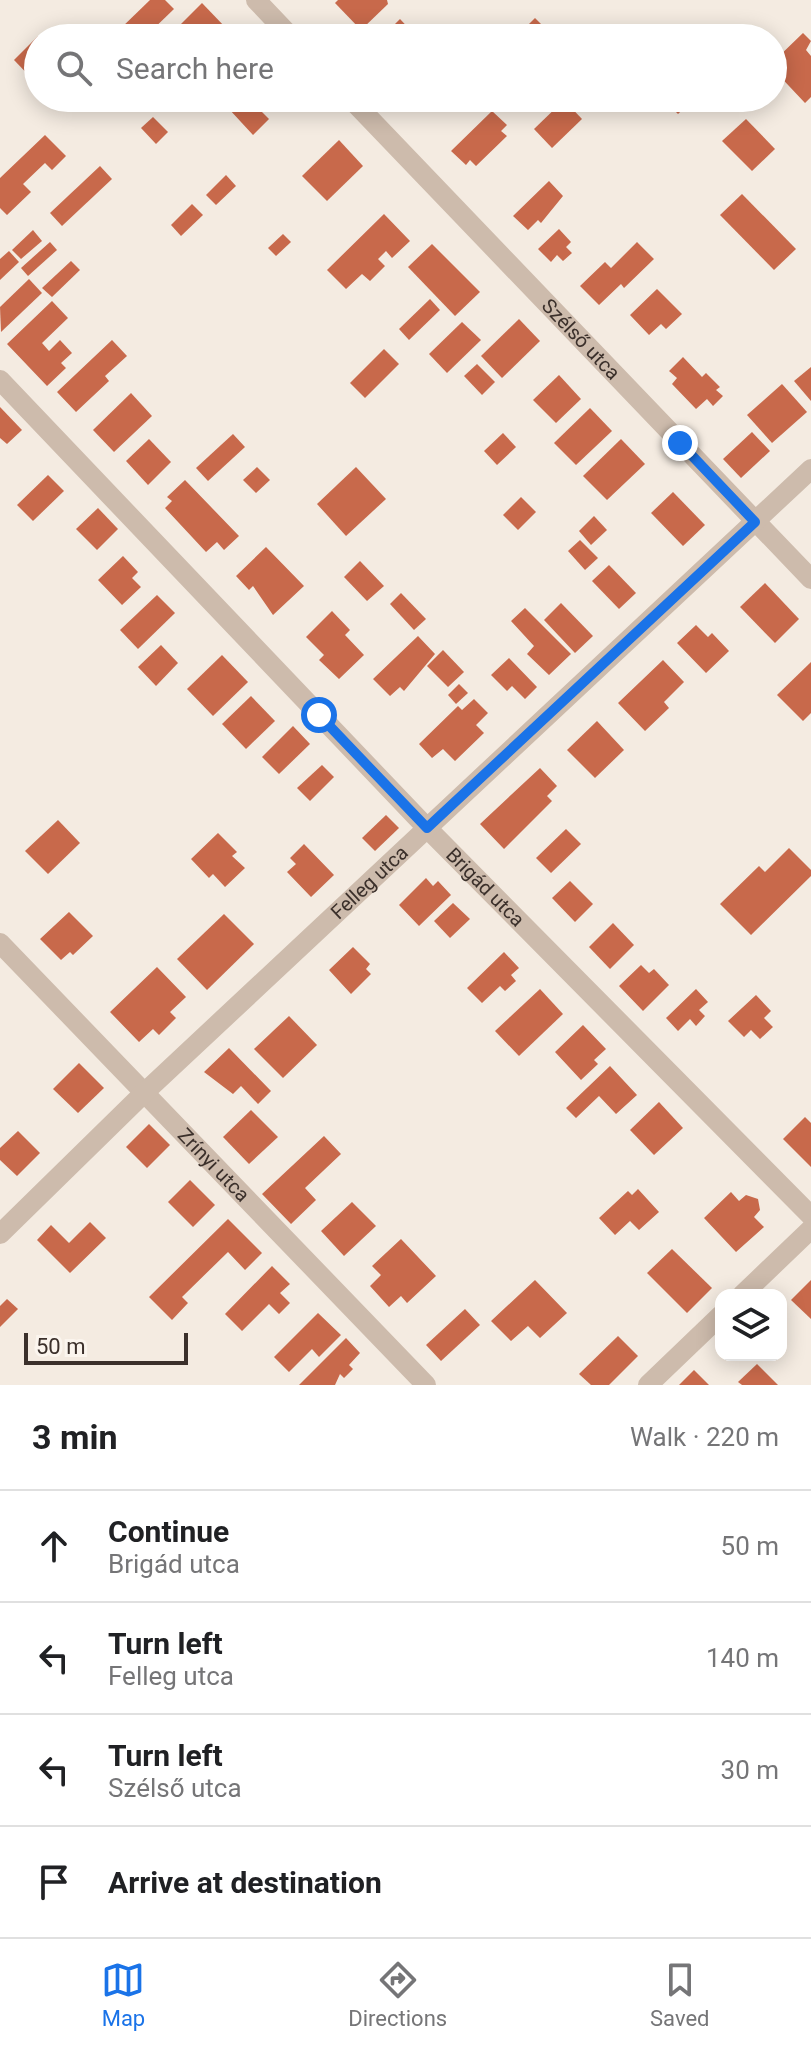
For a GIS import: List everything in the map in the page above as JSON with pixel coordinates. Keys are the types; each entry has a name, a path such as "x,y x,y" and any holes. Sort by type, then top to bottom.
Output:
{"street":[{"path":"256,0 279,24"},
{"name":"Szélső utca","path":"363,112 811,579"},
{"name":"Brigád utca","path":"0,380 427,828 811,1216"},
{"name":"Felleg utca","path":"0,1234 144,1093 811,469"},
{"name":"Zrínyi utca","path":"0,943 426,1385"},
{"path":"748,1289 811,1229"},
{"path":"648,1385 715,1321"}],"building":[{"path":"150,0 165,0 174,9 158,24 125,24"},
{"path":"338,0 387,0 388,4 367,24 355,24 335,3"},
{"path":"202,3 222,24 181,24"},
{"path":"803,33 811,41 806,50 811,56 811,97 805,103 787,84 787,48"},
{"path":"24,50 24,70 14,60"},
{"path":"232,112 262,112 269,119 253,135"},
{"path":"491,112 507,125 501,131 507,136 476,166 470,160 466,165 451,151"},
{"path":"552,112 575,112 582,119 552,148 534,129"},
{"path":"153,117 168,132 156,144 141,128"},
{"path":"746,119 775,149 752,171 722,141"},
{"path":"45,135 66,156 52,170 45,163 23,184 31,192 7,215 0,208 0,178"},
{"path":"339,140 363,166 327,201 302,176"},
{"path":"100,166 112,179 62,226 50,213"},
{"path":"226,175 236,186 216,205 206,195"},
{"path":"549,181 563,196 541,223 538,220 528,230 513,216"},
{"path":"742,194 796,249 774,270 720,215"},
{"path":"192,204 203,215 181,236 171,225"},
{"path":"384,214 410,241 392,258 386,251 378,259 385,266 370,281 362,274 346,289 327,270"},
{"path":"559,229 571,242 566,247 572,253 563,261 557,255 551,262 538,249"},
{"path":"33,230 42,241 21,259 12,250"},
{"path":"283,234 291,242 276,256 268,248"},
{"path":"50,242 57,250 28,276 21,268"},
{"path":"637,242 654,259 624,288 621,284 599,305 580,286 605,262 611,268"},
{"path":"432,244 480,292 455,316 408,267"},
{"path":"9,251 19,262 0,280 0,259"},
{"path":"71,261 80,270 52,297 42,288"},
{"path":"29,279 42,293 1,332 0,307"},
{"path":"657,289 682,314 666,329 661,324 649,335 630,315"},
{"path":"430,299 440,310 409,340 399,329"},
{"path":"52,301 68,318 42,343 49,351 60,340 72,353 61,363 66,368 47,386 7,344"},
{"path":"519,319 540,341 502,378 481,356"},
{"path":"462,322 481,340 447,373 429,354"},
{"path":"112,340 127,356 105,376 109,381 76,412 57,392"},
{"path":"384,349 399,364 365,398 350,383"},
{"path":"683,357 702,377 706,373 720,387 716,390 723,396 713,406 707,399 696,409 672,384 677,378 669,371"},
{"path":"477,364 495,382 482,395 464,376"},
{"path":"811,367 811,401 794,381"},
{"path":"559,375 581,399 556,423 533,400"},
{"path":"782,384 807,412 772,443 747,415"},
{"path":"131,393 152,416 114,452 93,430"},
{"path":"0,407 22,430 7,444 0,438"},
{"path":"590,408 612,431 576,465 554,443"},
{"path":"752,432 770,451 741,478 723,459"},
{"path":"503,433 516,447 497,465 484,451"},
{"path":"233,434 245,447 208,481 196,468"},
{"path":"149,439 171,462 148,485 126,461"},
{"path":"621,439 645,464 607,500 583,476"},
{"path":"257,467 270,480 256,493 243,480"},
{"path":"356,467 386,499 346,536 317,504"},
{"path":"48,475 64,491 33,521 17,505"},
{"path":"185,480 239,536 224,550 217,542 206,552 165,508 172,501 167,497"},
{"path":"673,492 705,525 683,546 651,513"},
{"path":"521,497 536,512 518,530 503,515"},
{"path":"98,508 118,529 97,550 76,529"},
{"path":"594,516 607,530 591,545 579,531"},
{"path":"580,540 598,558 585,570 568,551"},
{"path":"266,547 304,586 273,615 253,586 249,590 236,576"},
{"path":"123,556 138,572 132,578 141,587 122,605 98,580"},
{"path":"360,561 384,586 367,601 344,577"},
{"path":"609,565 636,593 619,609 592,581"},
{"path":"765,583 799,619 775,643 740,607"},
{"path":"401,593 426,619 414,630 390,604"},
{"path":"157,595 175,613 138,649 120,630"},
{"path":"561,603 593,636 575,653 544,620"},
{"path":"525,608 571,654 549,675 527,654 534,646 511,621"},
{"path":"332,611 350,630 345,635 364,655 339,679 319,660 324,655 306,637"},
{"path":"696,625 708,637 712,633 729,651 706,673 677,643"},
{"path":"418,636 435,654 404,691 400,687 390,696 373,679"},
{"path":"161,645 178,663 156,686 138,667"},
{"path":"443,650 464,672 448,687 427,666"},
{"path":"222,655 248,682 213,716 187,689"},
{"path":"509,658 537,687 525,699 512,686 507,691 491,675"},
{"path":"663,660 684,682 664,702 669,708 645,731 618,703"},
{"path":"811,662 811,713 803,721 777,695"},
{"path":"459,684 468,693 456,704 448,695"},
{"path":"251,696 275,721 246,749 222,724"},
{"path":"474,699 488,713 476,725 484,733 455,761 443,749 432,758 419,744 458,706 462,710"},
{"path":"597,721 624,750 595,778 567,750"},
{"path":"293,726 310,744 279,774 262,757"},
{"path":"322,765 334,777 310,801 297,788"},
{"path":"540,768 557,786 547,796 552,801 504,849 480,824"},
{"path":"386,815 399,828 375,851 362,838"},
{"path":"58,820 80,843 48,874 25,851"},
{"path":"566,829 581,844 551,873 536,858"},
{"path":"218,833 237,852 232,856 245,868 225,887 213,874 209,878 191,859"},
{"path":"304,844 334,875 311,897 287,872 296,864 290,858"},
{"path":"789,848 811,870 811,876 751,935 720,904 759,866 765,872"},
{"path":"426,878 433,886 438,881 451,895 419,926 399,905"},
{"path":"570,881 593,904 575,922 552,898"},
{"path":"453,903 470,919 450,938 434,921"},
{"path":"69,912 93,936 73,955 70,952 61,960 40,939"},
{"path":"224,914 254,944 207,990 177,959"},
{"path":"613,923 634,945 610,969 589,947"},
{"path":"353,947 370,964 366,969 371,974 351,994 329,970"},
{"path":"504,952 519,968 511,975 516,981 505,991 500,986 482,1003 467,988"},
{"path":"641,965 649,973 654,969 669,985 643,1011 619,986"},
{"path":"157,967 186,997 170,1012 176,1018 159,1035 153,1029 139,1042 110,1012"},
{"path":"540,989 563,1014 519,1056 495,1031"},
{"path":"696,989 708,1002 699,1010 705,1016 696,1026 690,1019 678,1031 666,1018"},
{"path":"756,995 771,1011 764,1018 773,1027 760,1039 751,1030 744,1037 728,1021"},
{"path":"289,1016 317,1045 283,1078 254,1049"},
{"path":"583,1025 606,1049 594,1060 598,1064 581,1080 555,1052"},
{"path":"229,1048 271,1091 258,1104 241,1086 233,1094 204,1072"},
{"path":"79,1063 104,1088 78,1113 53,1089"},
{"path":"610,1066 637,1095 616,1114 599,1096 576,1118 566,1108"},
{"path":"659,1102 683,1128 654,1155 630,1130"},
{"path":"251,1110 278,1137 249,1164 223,1137"},
{"path":"805,1117 811,1123 811,1167 783,1139"},
{"path":"149,1124 170,1145 147,1168 126,1147"},
{"path":"18,1131 40,1153 17,1176 0,1160 0,1148"},
{"path":"324,1136 341,1154 305,1188 316,1200 291,1224 262,1194"},
{"path":"190,1180 215,1205 193,1227 168,1202"},
{"path":"638,1189 659,1212 639,1230 630,1221 615,1235 599,1218 628,1191 632,1195"},
{"path":"731,1192 739,1201 746,1195 758,1199 760,1210 754,1217 764,1227 736,1252 704,1218"},
{"path":"352,1202 376,1226 344,1256 321,1231"},
{"path":"228,1219 262,1253 245,1270 228,1252 182,1297 188,1303 172,1320 149,1297"},
{"path":"90,1222 106,1238 70,1273 37,1240 51,1225 69,1243"},
{"path":"401,1239 436,1276 407,1303 401,1296 389,1307 370,1286 381,1275 372,1266"},
{"path":"672,1249 712,1288 687,1313 647,1273"},
{"path":"272,1266 290,1284 280,1293 290,1303 279,1314 269,1304 242,1331 225,1314"},
{"path":"535,1280 567,1313 540,1338 528,1326 511,1341 491,1321"},
{"path":"811,1280 811,1319 791,1300"},
{"path":"7,1299 18,1309 0,1327 0,1306"},
{"path":"465,1309 480,1325 441,1361 426,1345"},
{"path":"318,1313 341,1335 319,1357 312,1349 289,1372 274,1357"},
{"path":"618,1336 638,1356 609,1385 591,1385 579,1374"},
{"path":"346,1338 360,1353 349,1365 353,1369 344,1378 340,1374 335,1385 299,1385"},
{"path":"757,1364 778,1385 742,1385 738,1382"},
{"path":"694,1370 709,1385 679,1385"}],"route":[{"path":"319,715 427,828 755,522 680,443"}]}
